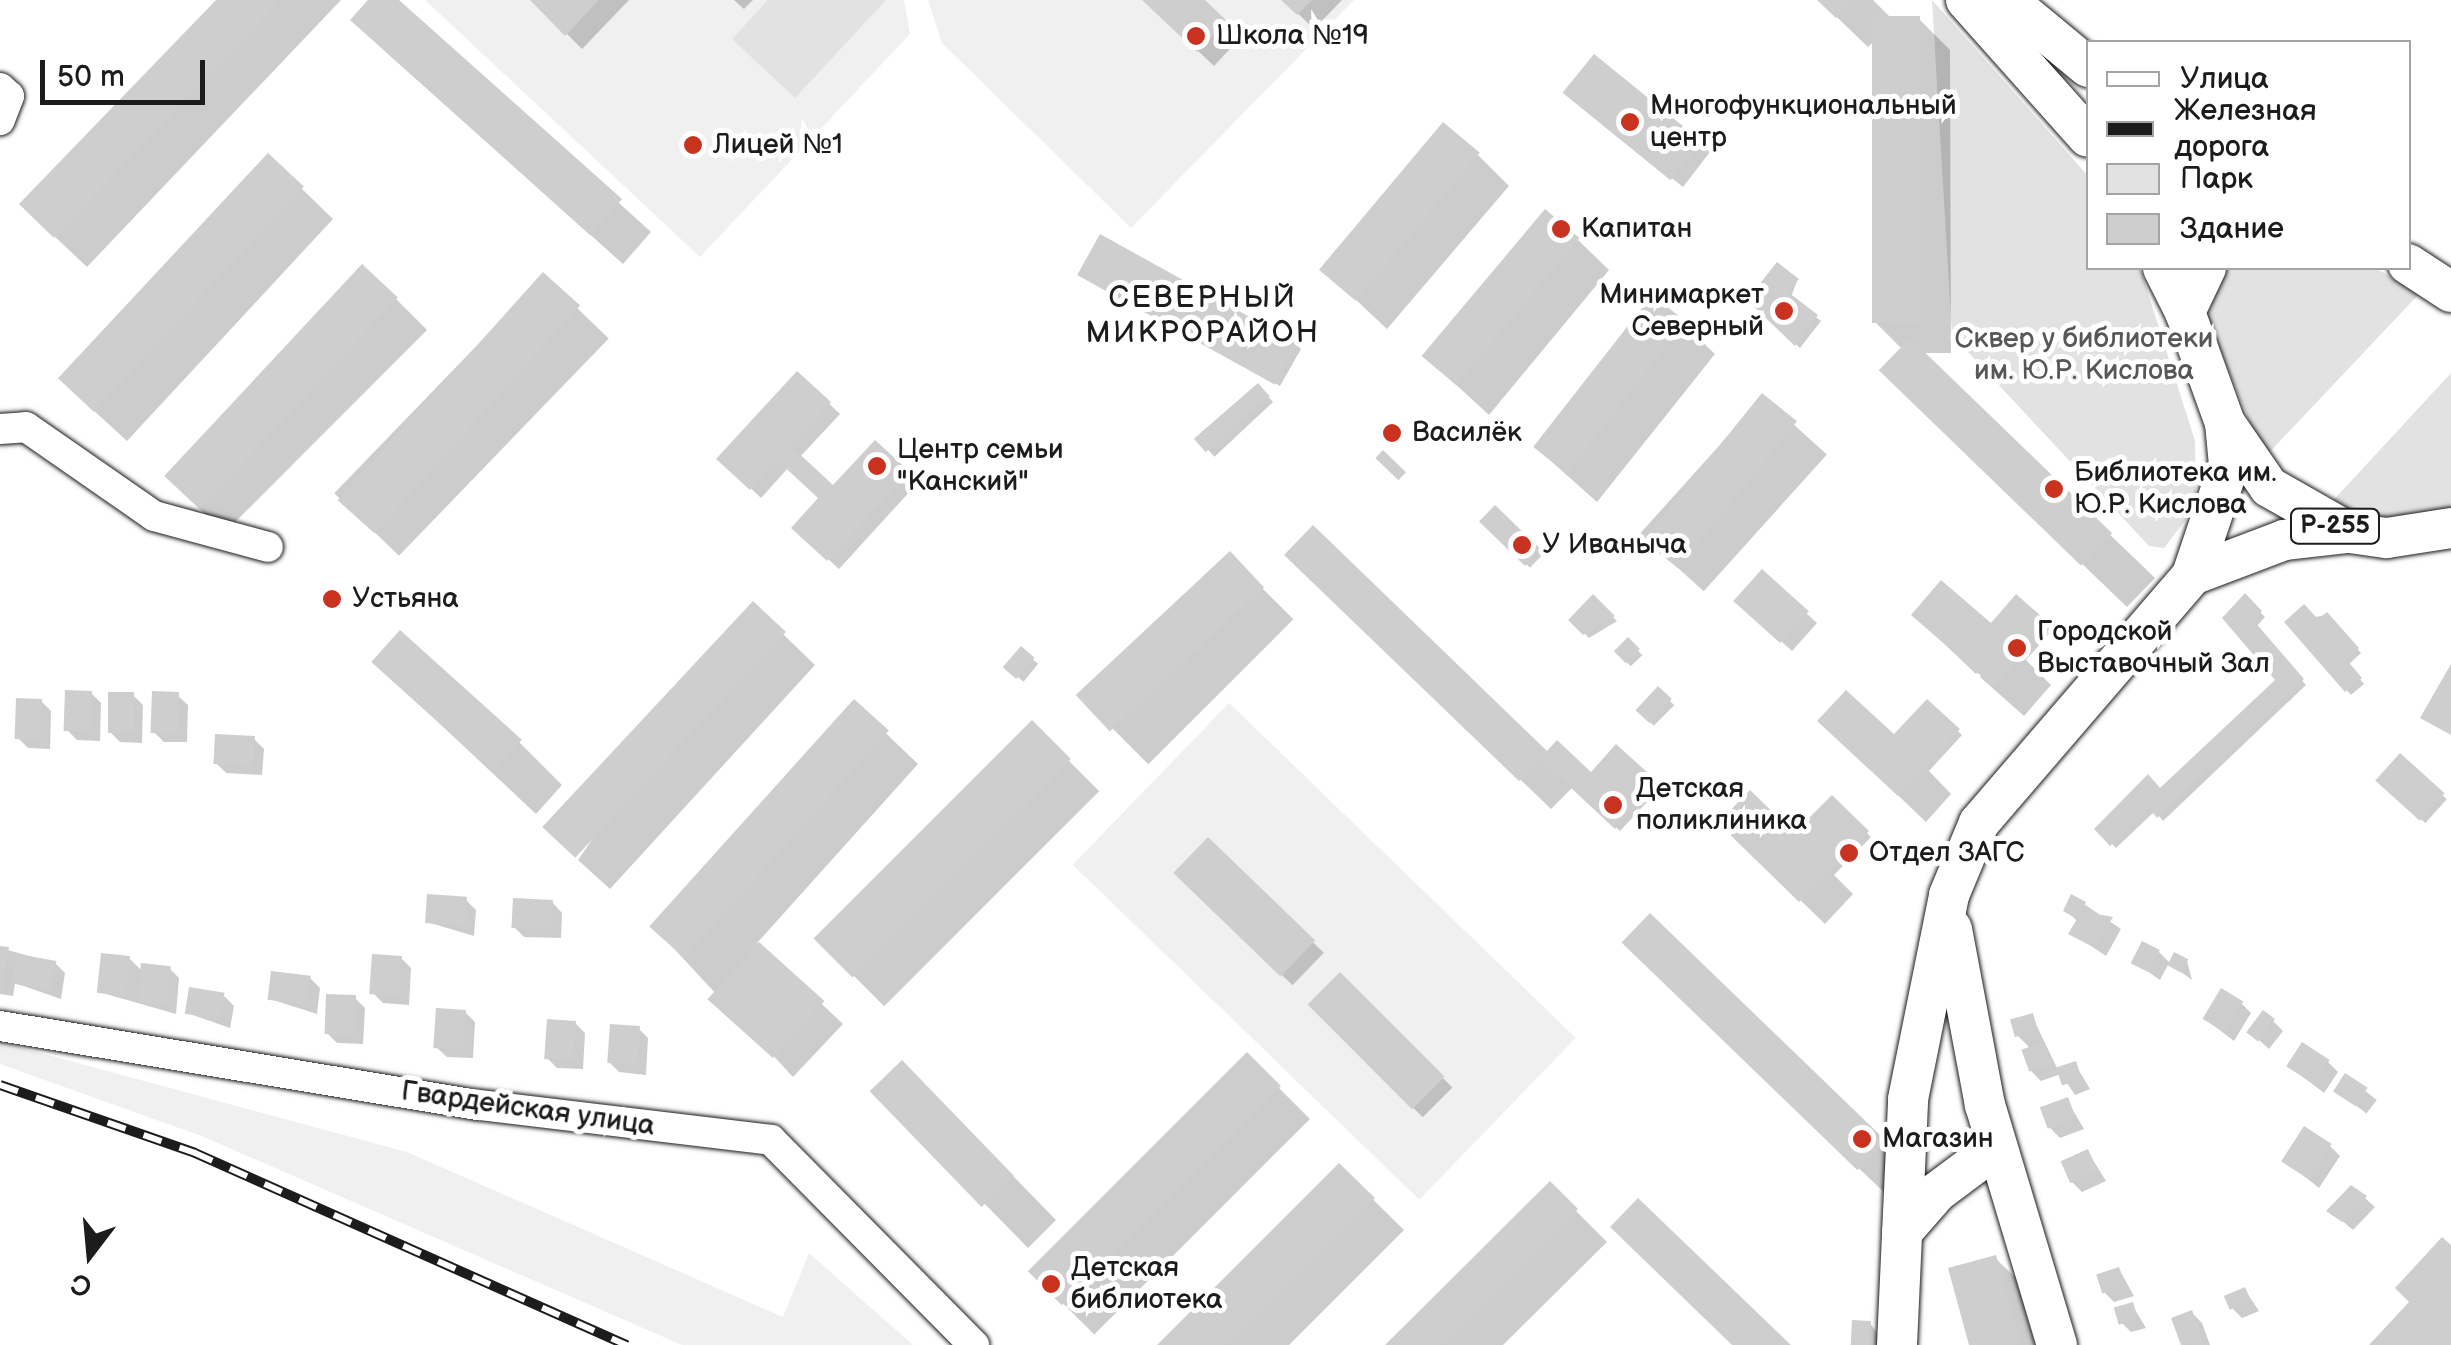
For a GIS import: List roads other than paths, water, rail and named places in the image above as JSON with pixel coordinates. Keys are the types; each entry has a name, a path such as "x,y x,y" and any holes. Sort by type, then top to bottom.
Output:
{"main road":[{"path":"1966,0 2086,135"},
{"path":"2007,0 2086,65"},
{"path":"2411,262 2451,267"},
{"path":"2411,264 2451,292"},
{"name":"Р-255","path":"2164,270 2185,312 2224,423 2268,487 2350,532 2387,538 2451,528"},
{"path":"2185,312 2205,270"},
{"path":"1897,1345 1908,1099 1949,895 1979,823 2192,575 2228,464 2224,423"},
{"path":"2192,575 2284,540 2350,532"},
{"path":"1949,895 1959,993 1996,1148 2057,1345"},
{"path":"1902,1232 1936,1192 1996,1148"}],"street":[{"path":"0,88 10,96 0,120"},
{"path":"0,429 26,426 154,516 268,548"},
{"name":"Гвардейская улица","path":"0,1026 479,1105 771,1140 974,1345"}],"railway":[{"path":"0,1085 195,1153 627,1345"}],"place":[{"name":"Школа №19","path":"1196,36"},
{"name":"Многофункциональный центр","path":"1630,122"},
{"name":"Лицей №1","path":"693,145"},
{"name":"Капитан","path":"1561,229"},
{"name":"Минимаркет Северный","path":"1784,311"},
{"name":"Василёк","path":"1392,433"},
{"name":"Центр семьи \"Канский\"","path":"877,466"},
{"name":"Библиотека им. Ю.Р. Кислова","path":"2054,489"},
{"name":"У Иваныча","path":"1522,545"},
{"name":"Устьяна","path":"332,599"},
{"name":"Городской Выставочный Зал","path":"2017,648"},
{"name":"Детская поликлиника","path":"1613,805"},
{"name":"Отдел ЗАГС","path":"1849,853"},
{"name":"Магазин","path":"1862,1139"},
{"name":"Детская библиотека","path":"1051,1284"}],"district":[{"name":"СЕВЕРНЫЙ МИКРОРАЙОН","path":"1203,315"}],"park label":[{"name":"Сквер у библиотеки им. Ю.Р. Кислова","path":"2084,355"}]}
